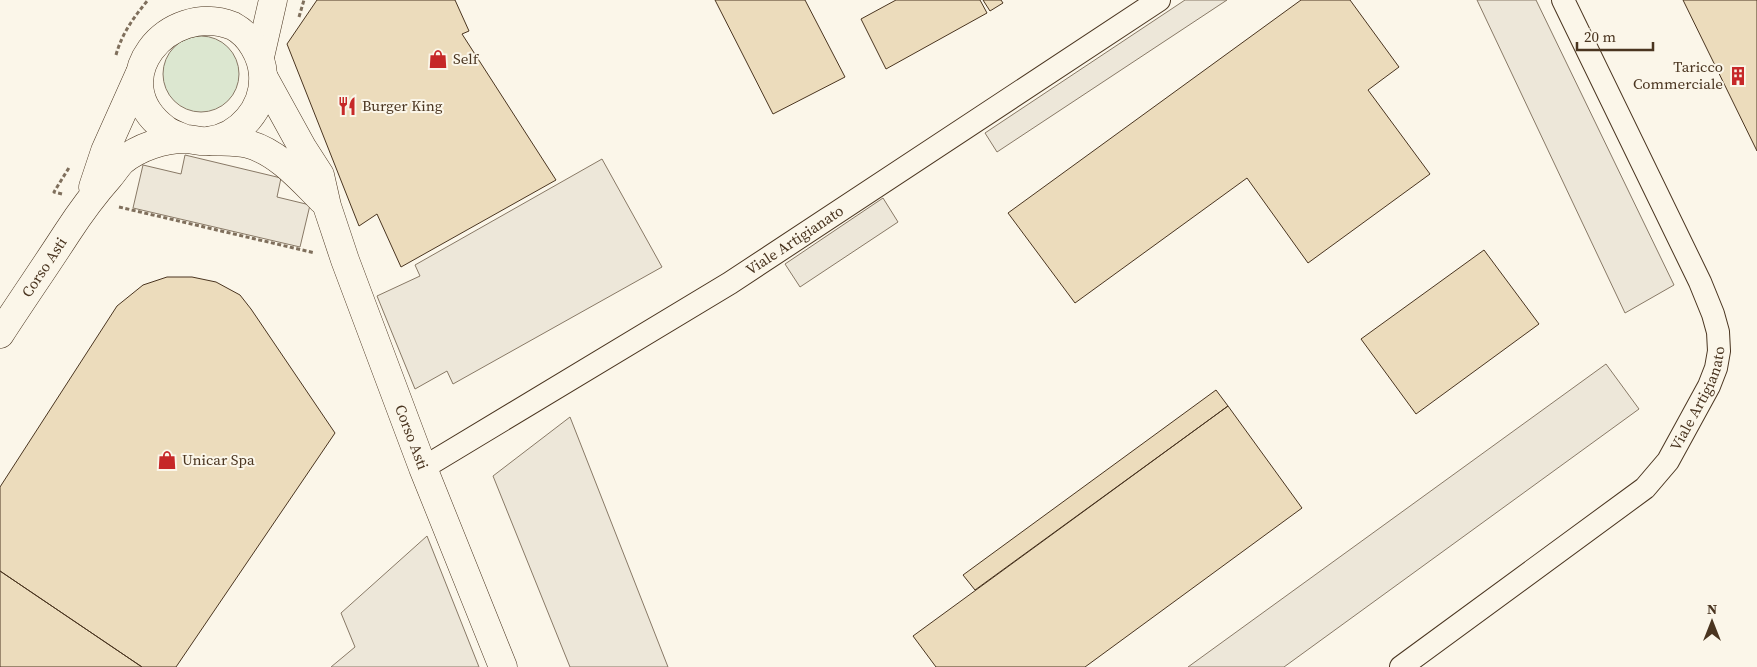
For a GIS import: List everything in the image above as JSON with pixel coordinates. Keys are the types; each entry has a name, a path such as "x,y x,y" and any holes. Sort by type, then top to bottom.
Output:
{"main road":[{"path":"180,0 148,47 139,75 142,96 151,116 166,130 197,140 226,136 242,126 254,113 261,96 262,68 273,0"},
{"path":"157,36 174,24 194,18 214,18 234,26 249,39 262,68"},
{"name":"Corso Asti","path":"262,68 320,176 327,206 345,260 423,468 502,667"},
{"name":"Corso Asti","path":"89,200 105,151 139,75"},
{"name":"Corso Asti","path":"0,334 89,200 122,161 149,145 197,140 248,144 274,156 297,174 327,206"}],"street":[{"name":"Viale Artigianato","path":"423,468 730,283 1159,0"},
{"name":"Viale Artigianato","path":"1401,667 1645,488 1668,461 1709,386 1716,368 1719,351 1718,332 1700,282 1563,0"}],"green space":[{"path":"194,36 208,36 222,42 233,53 239,67 236,89 228,101 208,112 194,112 180,106 169,95 163,81 163,67 169,53 180,42"}],"shaded area":[{"path":"1185,0 1227,0 997,152 985,133"},
{"path":"1477,0 1536,0 1674,285 1625,313"},
{"path":"185,155 281,178 277,197 310,205 300,247 133,208 143,165 181,174"},
{"path":"602,159 662,267 453,384 447,371 415,389 377,296 420,276 415,265"},
{"path":"883,198 898,222 800,287 785,264"},
{"path":"1606,364 1639,409 1284,667 1188,667"},
{"path":"570,417 668,667 570,667 493,476"},
{"path":"427,536 479,667 331,667 355,647 341,613"}],"building":[{"path":"317,0 455,0 469,31 462,34 556,180 401,267 377,214 359,226 287,44"},
{"path":"715,0 805,0 845,77 773,114"},
{"path":"896,0 980,0 987,13 886,69 861,19"},
{"path":"983,0 1001,0 1003,3 990,11"},
{"path":"1301,0 1350,0 1399,67 1368,90 1430,174 1308,263 1247,178 1075,303 1008,213"},
{"name":"Taricco Commerciale","path":"1683,0 1757,0 1757,151"},
{"path":"1484,250 1539,324 1416,414 1361,339"},
{"name":"Unicar Spa","path":"167,277 192,277 216,282 240,295 335,433 176,667 142,667 0,571 0,487 117,306 143,285"},
{"path":"1216,390 1228,406 975,590 963,575"},
{"path":"1228,406 1302,508 1085,667 936,667 913,636"},
{"path":"0,571 142,667 0,667"}],"place":[{"name":"Self","path":"438,59"},
{"name":"Taricco Commerciale","path":"1738,76"},
{"name":"Burger King","path":"347,106"},
{"name":"Unicar Spa","path":"167,460"}]}
